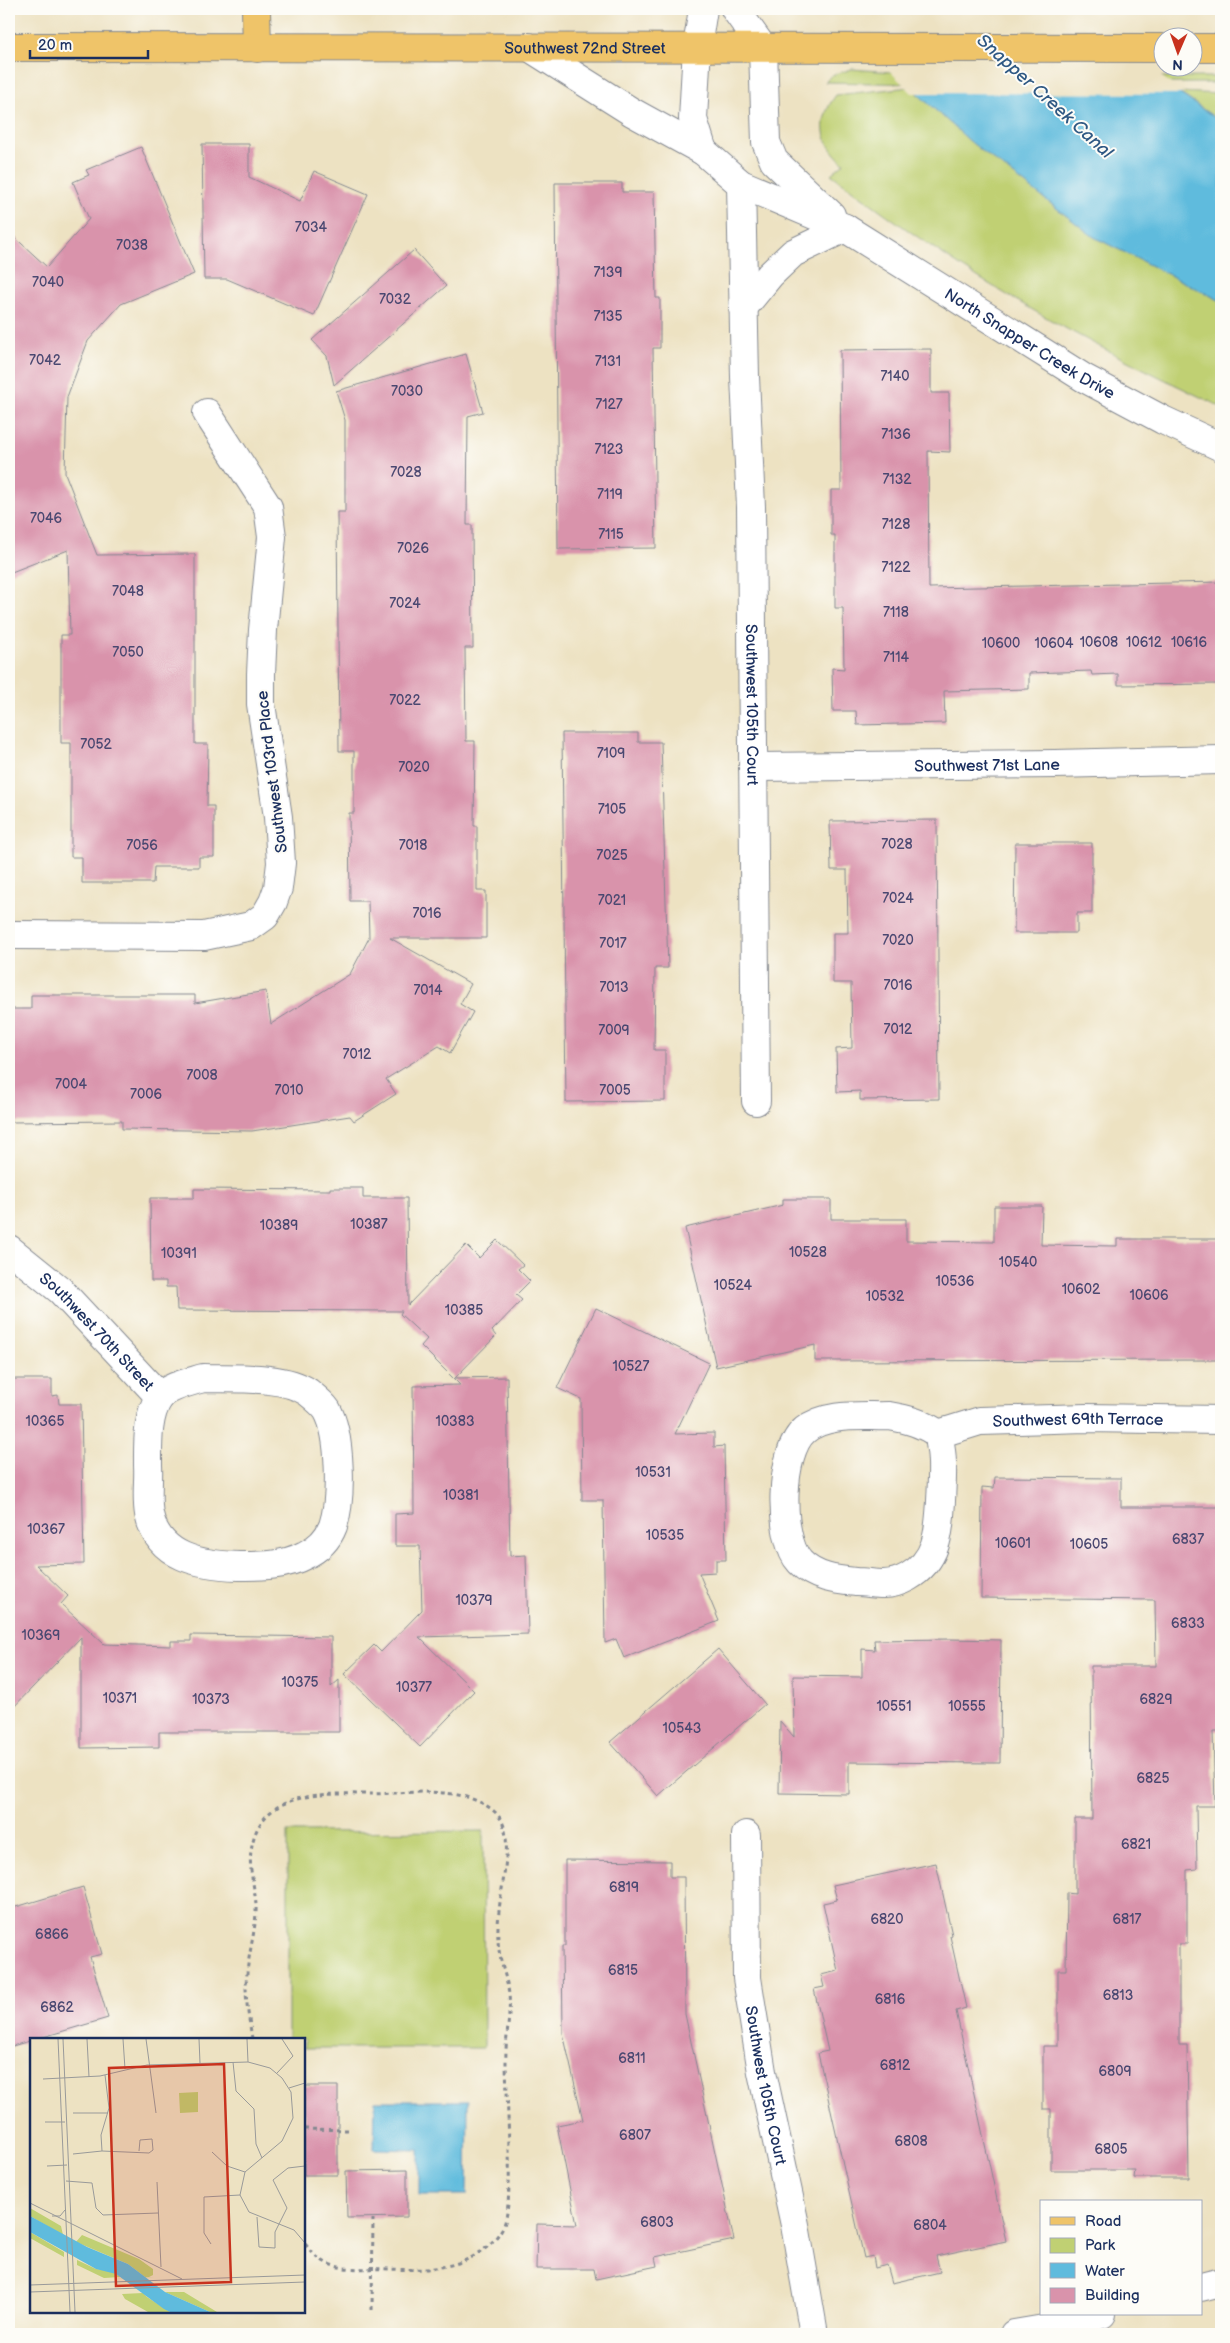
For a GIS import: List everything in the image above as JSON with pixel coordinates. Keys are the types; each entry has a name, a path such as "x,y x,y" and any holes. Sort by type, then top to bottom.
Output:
{"main road":[{"path":"256,9 257,48"},
{"name":"Southwest 72nd Street","path":"9,48 1152,48"},
{"path":"1202,48 1221,48"}],"street":[{"path":"703,9 697,47 693,119 703,151"},
{"path":"735,9 763,48"},
{"name":"North Snapper Creek Drive","path":"529,47 632,112 703,151 741,184 845,228 1084,378 1162,420 1221,447"},
{"name":"North Snapper Creek Drive","path":"763,48 766,142 774,161 845,228"},
{"name":"Southwest 105th Court","path":"741,184 743,308 751,507 756,1101"},
{"path":"743,308 770,275 793,253 845,228"},
{"name":"Southwest 103rd Place","path":"9,935 204,936 251,926 264,916 273,902 278,888 281,863 278,817 261,704 260,674 272,537 268,507 208,413"},
{"name":"Southwest 71st Lane","path":"753,767 1221,760"},
{"name":"Southwest 70th Street","path":"9,1249 60,1290 160,1397"},
{"name":"Southwest 70th Street","path":"203,1378 283,1382 307,1391 327,1409 334,1430 337,1453 338,1503 332,1527 319,1548 288,1562 260,1566 201,1563 173,1551 153,1526 149,1512 150,1431 152,1413 160,1397 180,1385 203,1378"},
{"path":"889,1416 911,1420 927,1426 938,1434 943,1466 940,1512 935,1547 929,1561 916,1572 902,1580 884,1584 835,1580 814,1573 800,1562 792,1549 788,1529 786,1471 792,1446 804,1430 819,1422 836,1418 889,1416"},
{"name":"Southwest 69th Terrace","path":"938,1434 980,1421 1086,1418 1221,1420"},
{"name":"Southwest 105th Court","path":"746,1835 746,1978 763,2081 795,2225 814,2334"},
{"path":"1202,2287 1221,2282"},
{"path":"1014,2334 1062,2330 1097,2316"}],"path":[{"path":"252,2038 246,1986 256,1916 251,1850 258,1829 272,1810 282,1803 294,1799 318,1795 434,1793 463,1796 474,1800 492,1810 500,1818 504,1828 505,1857 498,1942 509,2000 506,2047 509,2191 507,2217 503,2227 487,2246 467,2260 429,2269 346,2268 328,2265 313,2255 305,2243"},
{"path":"305,2129 349,2130"},
{"path":"372,2310 374,2220"}],"green space":[{"path":"852,69 958,77 1221,77 1221,83 922,84 825,82 832,75"},
{"path":"910,87 972,143 1094,237 1221,301 1221,407 1101,347 1013,298 925,242 831,174 844,163 830,147 824,131 826,113 836,95"},
{"path":"1178,92 1221,94 1221,126 1217,119"},
{"path":"483,1831 484,2048 305,2048 305,2038 288,2038 288,1832"}],"water":[{"name":"Snapper Creek Canal","path":"1158,79 1217,119 1221,126 1221,301 1094,237 972,143 910,87"},
{"path":"375,2101 468,2101 467,2195 419,2195 419,2150 374,2149"}],"pier":[{"path":"826,9 1070,9 1152,70 1152,78 1163,78 1185,94 912,93"}],"building":[{"path":"202,144 249,144 249,177 300,201 314,171 368,194 314,316 227,279 204,279"},
{"path":"141,147 194,274 121,304 88,341 67,397 65,473 97,555 195,554 195,744 208,744 207,806 214,806 214,857 199,857 199,867 154,867 153,883 82,883 82,857 71,857 71,743 61,743 61,635 70,635 68,550 9,573 9,232 47,267 89,219 73,182 89,175 86,170"},
{"path":"555,183 622,183 622,192 654,192 656,298 660,298 660,348 653,348 656,548 558,549"},
{"path":"414,250 446,286 334,385 327,356 312,340"},
{"path":"931,349 931,393 949,393 950,452 928,451 929,588 1221,582 1221,684 1118,685 1118,674 1092,675 1091,671 1029,673 1029,689 944,691 945,723 857,725 856,711 833,711 832,668 844,669 843,608 835,608 835,535 831,535 831,490 841,490 840,350"},
{"path":"466,354 483,412 468,416 467,525 472,525 473,648 465,648 466,741 475,741 474,826 477,826 477,891 486,891 486,938 390,938 471,984 460,1004 473,1012 450,1053 439,1046 386,1079 396,1094 354,1121 350,1116 252,1131 122,1129 122,1121 9,1122 9,1009 31,1009 31,995 195,995 195,1003 266,991 271,1024 350,974 369,938 368,901 350,901 349,813 354,813 354,751 339,751 337,512 345,512 345,420 336,391"},
{"path":"562,733 638,733 638,742 661,742 668,968 655,968 654,1050 665,1050 665,1101 566,1102"},
{"path":"937,820 939,1099 860,1100 860,1091 837,1092 836,1049 852,1048 851,983 833,983 833,933 848,933 847,870 831,870 830,821"},
{"path":"1015,843 1092,843 1092,913 1077,913 1077,933 1014,933"},
{"path":"330,1188 363,1188 363,1198 407,1198 408,1305 466,1245 479,1258 497,1240 523,1265 518,1269 530,1281 516,1295 522,1300 492,1331 496,1336 455,1378 507,1377 510,1556 526,1555 528,1634 419,1637 474,1691 420,1747 344,1674 374,1645 381,1652 422,1610 420,1546 395,1546 395,1514 414,1513 413,1386 460,1385 421,1346 427,1339 400,1314 402,1311 177,1310 176,1287 166,1287 166,1281 151,1281 150,1198 194,1198 194,1189 330,1190"},
{"path":"783,1199 831,1199 831,1219 906,1219 906,1241 994,1242 994,1206 1042,1206 1041,1245 1117,1246 1117,1239 1221,1239 1221,1360 815,1361 815,1345 716,1367 685,1228 783,1205"},
{"path":"596,1308 709,1363 675,1434 714,1433 714,1447 724,1446 726,1560 716,1560 716,1572 699,1573 719,1621 624,1658 616,1639 605,1643 603,1500 582,1500 581,1399 557,1388"},
{"path":"9,1379 52,1379 52,1396 58,1395 59,1404 81,1404 84,1564 36,1565 68,1596 61,1604 104,1644 171,1646 171,1641 191,1641 191,1635 331,1637 331,1687 339,1680 339,1732 159,1732 159,1747 81,1748 81,1637 9,1712"},
{"path":"995,1477 1121,1478 1121,1507 1221,1507 1221,1731 1213,1731 1215,1806 1196,1806 1197,1869 1187,1870 1187,1944 1179,1944 1179,2045 1187,2045 1189,2178 1134,2178 1135,2170 1051,2170 1051,2109 1043,2109 1043,2046 1058,2046 1058,1970 1066,1970 1067,1893 1075,1894 1075,1819 1092,1819 1091,1666 1156,1666 1155,1600 981,1598 982,1487 994,1488"},
{"path":"874,1640 1001,1640 1000,1763 849,1762 849,1794 779,1793 780,1721 794,1737 793,1676 862,1677 862,1649 875,1650"},
{"path":"718,1649 765,1704 658,1796 610,1742"},
{"path":"565,1860 670,1861 670,1877 684,1877 685,2014 734,2240 655,2257 657,2266 596,2279 594,2269 536,2269 537,2224 577,2225 557,2125 583,2120 563,2033 562,1946 565,1946"},
{"path":"936,1863 966,2008 956,2011 1006,2241 936,2256 940,2272 892,2283 887,2265 875,2268 873,2256 864,2258 818,2053 828,2051 814,1989 824,1987 821,1975 838,1971 823,1903 837,1900 833,1885"},
{"path":"83,1887 102,1954 90,1957 108,2018 40,2038 30,2038 30,2041 9,2047 9,1909"},
{"path":"305,2086 338,2086 338,2175 305,2175"},
{"path":"407,2170 407,2217 347,2218 346,2171"}]}
